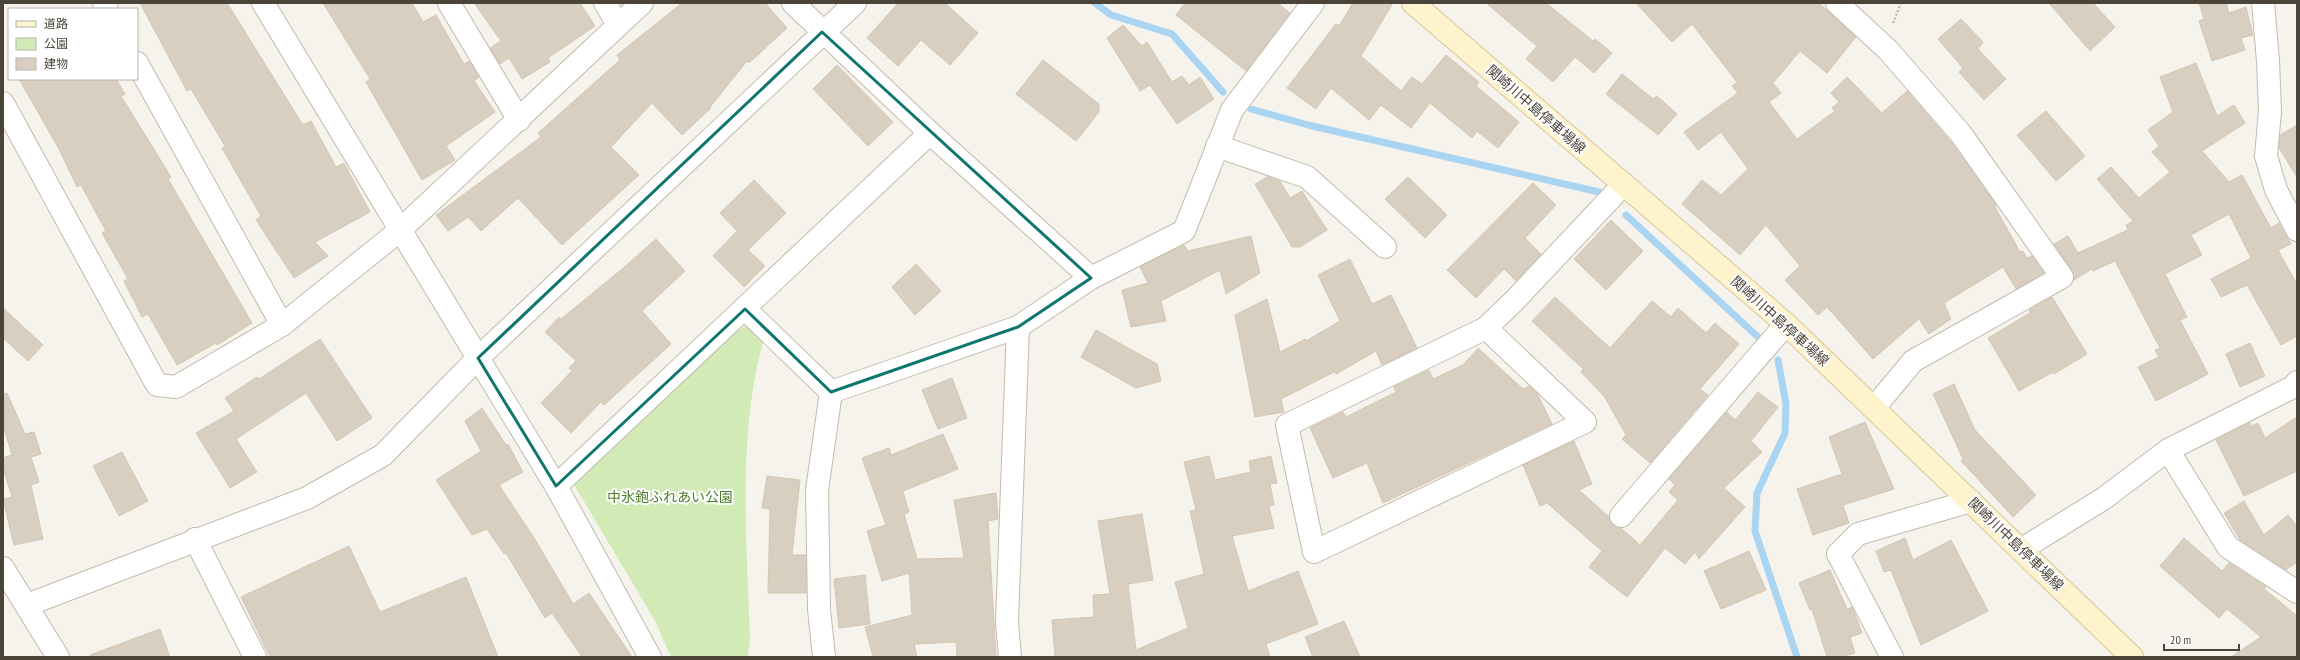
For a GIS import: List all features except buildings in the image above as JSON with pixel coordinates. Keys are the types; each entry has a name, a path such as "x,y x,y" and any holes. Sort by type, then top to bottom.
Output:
{"main road":[{"name":"関崎川中島停車場線","path":"1413,3 1786,324 2132,657"}],"street":[{"path":"263,3 399,231 556,486 650,657"},
{"path":"449,3 519,120"},
{"path":"605,3 618,25"},
{"path":"3,103 157,385 176,387 282,325 399,231 642,3"},
{"path":"793,3 930,133 1091,278"},
{"path":"27,605 195,539 307,498 383,455 478,358 822,32 855,3"},
{"path":"831,392 1018,327 1091,278 1184,231 1232,110 1313,3"},
{"path":"1837,3 1888,50 1961,134 2062,277 1913,361 1874,408"},
{"path":"2263,3 2268,61 2270,111 2266,156 2276,190 2297,230"},
{"path":"138,65 282,325"},
{"path":"556,486 746,309 930,133"},
{"path":"1217,146 1307,177 1386,247"},
{"path":"1486,328 1585,422 1314,552 1287,425 1486,328 1624,184"},
{"path":"746,309 831,392"},
{"path":"1621,516 1786,324"},
{"path":"1010,657 1007,622 1018,327"},
{"path":"2022,550 2103,499 2168,450 2293,387 2297,382"},
{"path":"824,657 819,609 817,490 831,392"},
{"path":"2168,450 2228,547 2297,592"},
{"path":"1892,657 1838,554 1858,534 1971,501"},
{"path":"195,539 256,657"},
{"path":"3,568 58,657"}],"highlighted area":[{"path":"822,32 1091,278 1018,327 831,392 745,309 556,486 478,358"}],"green space":[{"name":"中氷鉋ふれあい公園","path":"748,325 763,342 755,378 747,452 746,528 750,639 748,657 671,657 654,619 573,483 727,337"}],"waterway":[{"path":"1095,3 1111,15 1172,34 1223,92"},
{"path":"1251,109 1308,125 1599,192"},
{"path":"1626,215 1758,337"},
{"path":"1778,360 1786,404 1785,433 1757,493 1755,531 1797,657"}]}
